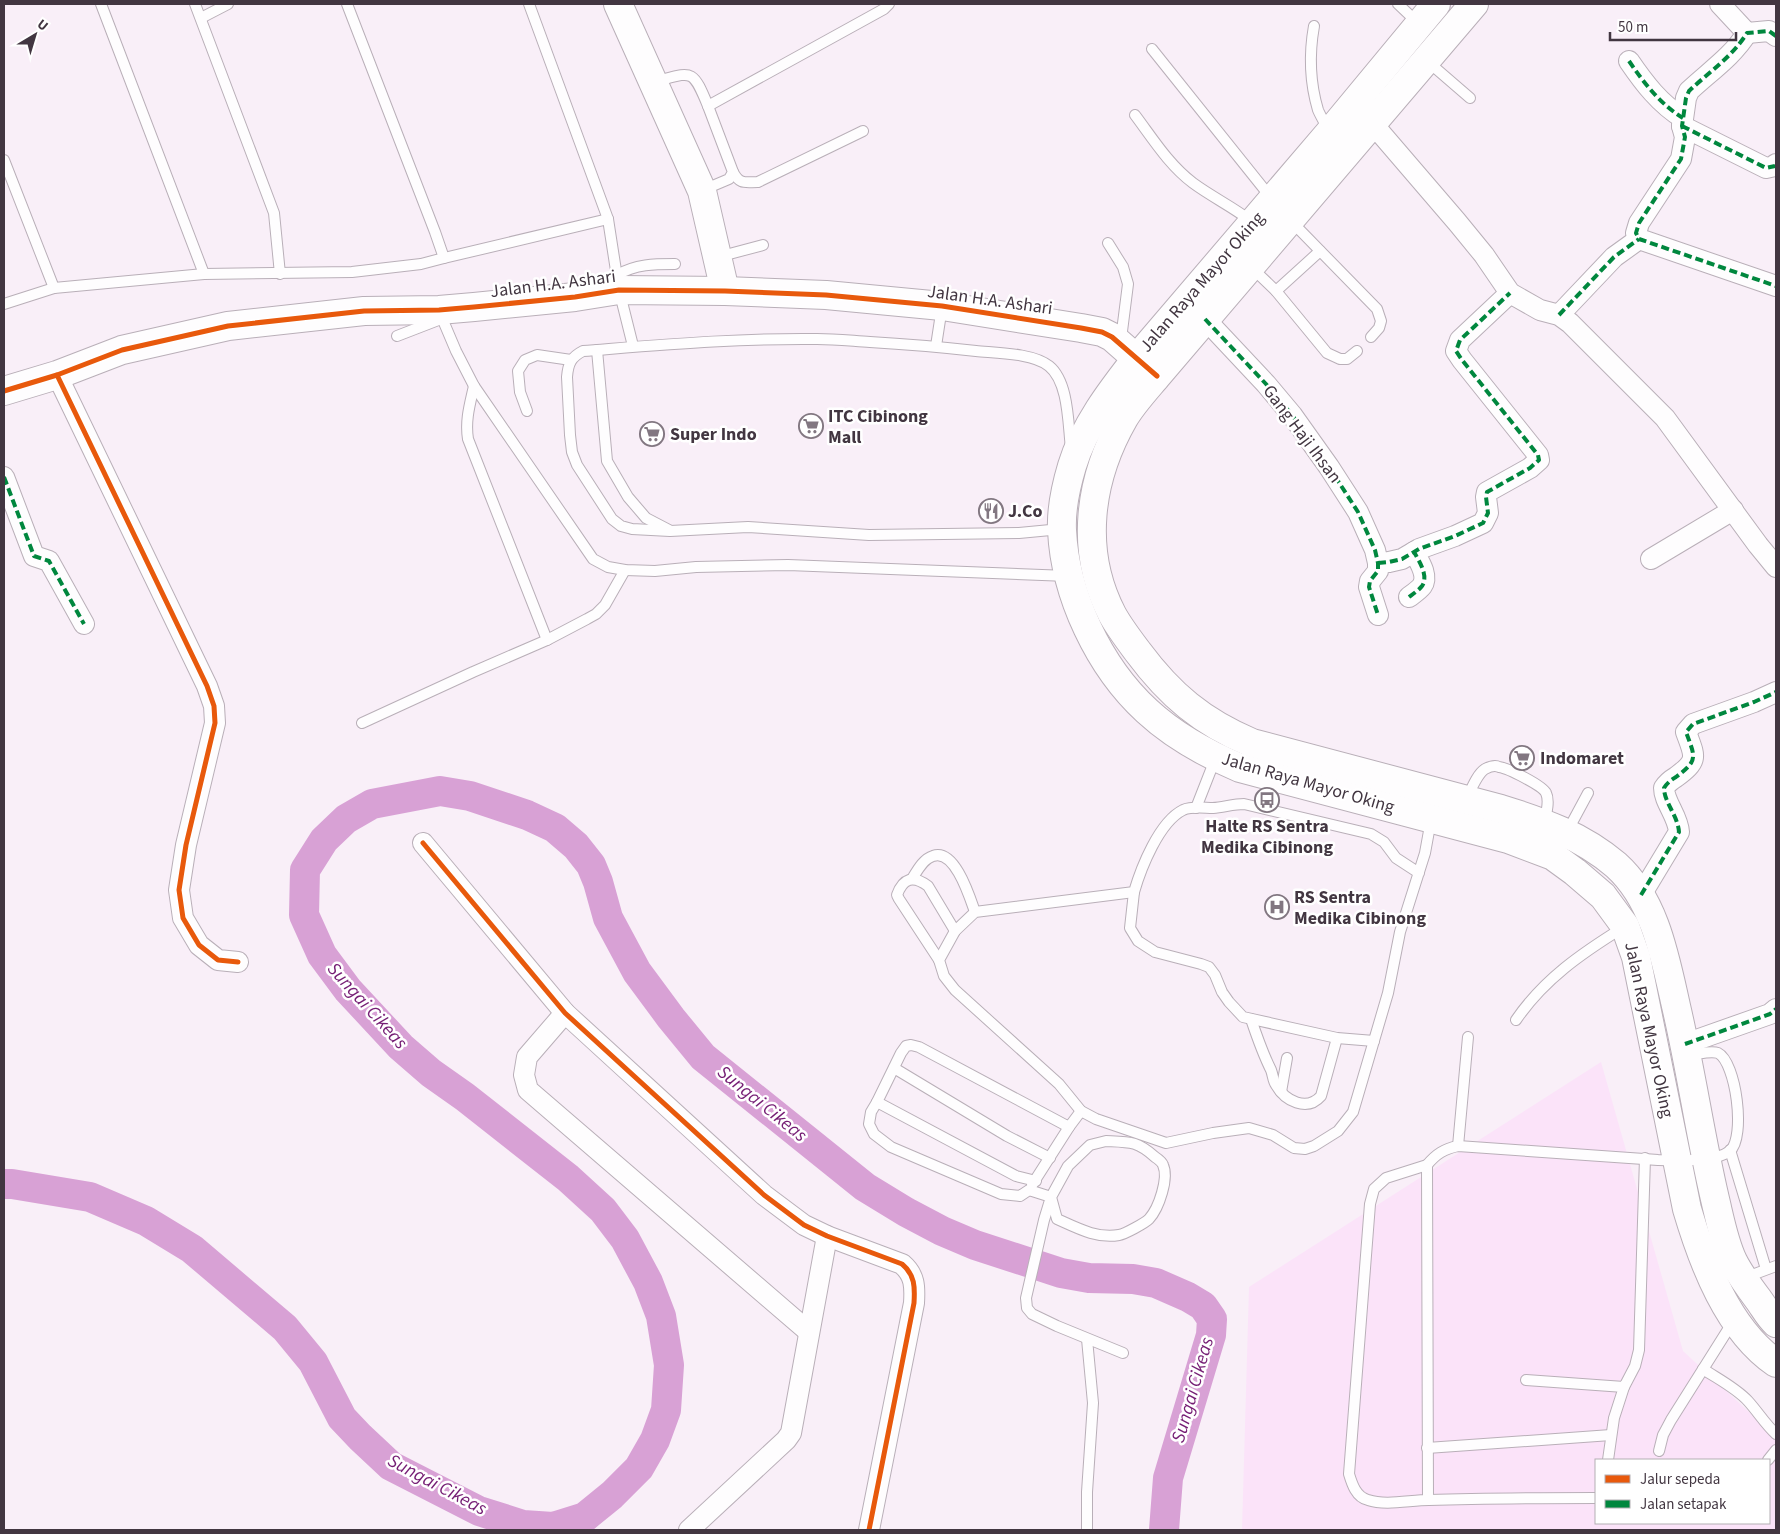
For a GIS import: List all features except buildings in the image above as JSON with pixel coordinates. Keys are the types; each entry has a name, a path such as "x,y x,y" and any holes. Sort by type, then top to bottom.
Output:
{"main road":[{"path":"618,4 702,191 725,291"},
{"name":"Jalan Raya Mayor Oking","path":"1436,4 1330,132 1269,224 1251,266 1157,376 1125,417 1110,445 1096,484 1091,531 1096,568 1104,596 1118,623 1150,668 1181,701 1205,719 1229,734 1252,743 1434,805 1508,839 1536,848 1553,856 1603,896 1625,926 1636,956 1676,1160 1687,1209 1698,1245 1714,1281 1734,1318 1754,1346 1776,1363"},
{"name":"Jalan Raya Mayor Oking","path":"1474,4 1372,123 1269,224 1128,351 1111,392 1093,419 1072,464 1066,488 1063,534 1069,576 1083,618 1099,651 1123,688 1147,712 1174,734 1216,757 1240,768 1434,805 1466,799 1555,828 1581,840 1616,866 1628,878 1641,895 1654,925 1662,950 1686,1050 1718,1155 1726,1243 1733,1261 1762,1271 1776,1323"},
{"path":"1388,63 1408,80"},
{"name":"Jalan H.A. Ashari","path":"4,391 57,375 122,350 228,326 364,311 440,314 575,297 618,282 725,291 826,295 942,306 1081,328 1102,332 1157,376"}],"street":[{"path":"1720,4 1747,33"},
{"path":"1776,36 1769,31 1747,33 1725,60 1689,91 1682,122 1685,137 1681,159 1639,223 1636,233 1639,239 1776,286"},
{"path":"1629,61 1658,98 1682,122 1766,168 1776,164"},
{"path":"1372,123 1468,235 1510,293 1540,310 1560,315 1646,398 1664,418 1776,567"},
{"path":"1560,315 1614,257 1639,239"},
{"path":"1378,615 1369,587 1370,581 1378,571 1378,563 1402,559 1414,552 1483,523 1488,513 1487,492 1530,468 1539,460 1538,455 1456,351 1460,340 1510,293"},
{"name":"Gang Haji Ihsan","path":"1205,319 1266,384 1292,415 1358,512 1375,550 1378,563"},
{"path":"57,375 207,686 214,706 215,723 186,845 179,890 183,918 199,945 218,960 238,962"},
{"path":"4,477 34,556 49,561 84,624"},
{"path":"1651,559 1733,510"},
{"path":"1409,597 1423,585 1424,576 1414,552"},
{"path":"1641,895 1679,832 1675,814 1664,794 1664,788 1691,764 1693,756 1686,732 1688,728 1693,724 1776,692"},
{"path":"423,843 565,1012 764,1195 804,1225 827,1236 902,1264 909,1270 914,1279 914,1303 869,1530"},
{"path":"1686,1050 1770,1014 1776,1009"},
{"path":"565,1012 527,1057 524,1075 528,1090 809,1332"},
{"path":"695,1528 791,1433 827,1236"}],"lane":[{"path":"101,4 204,274"},
{"path":"195,4 274,213 280,274"},
{"path":"201,18 228,4"},
{"path":"347,4 438,237 444,258"},
{"path":"529,4 608,220 618,282 633,346"},
{"path":"708,106 884,9 889,4"},
{"path":"1398,4 1419,24"},
{"path":"1314,26 1311,44 1311,65 1319,112 1330,132"},
{"path":"1152,49 1269,224"},
{"path":"1425,60 1470,98"},
{"path":"653,83 681,74 688,75 696,80 736,179 742,182 758,182 863,131"},
{"path":"1135,115 1171,162 1193,182 1234,208 1320,251 1377,309 1381,321 1379,328 1371,337"},
{"path":"4,160 54,288"},
{"path":"702,191 723,183 729,179 733,172"},
{"path":"4,304 54,288 204,274 352,272 421,264 608,220"},
{"path":"1108,244 1123,267 1128,284 1122,321 1128,351"},
{"path":"717,257 763,245"},
{"path":"1276,291 1320,251"},
{"path":"618,282 629,268 642,265 675,264"},
{"path":"1251,266 1276,291 1327,353 1340,359 1347,359 1357,350"},
{"path":"936,346 942,306"},
{"path":"397,336 440,314 456,352 474,386 593,558 608,567 625,570 654,571 696,567 788,565 1069,576"},
{"path":"1063,534 869,535 748,527 641,531 621,526 612,519 577,465 572,452 567,377 568,366 576,354 583,351 633,346 744,340 819,339 936,346 1026,357 1049,366 1057,374 1062,385 1072,464"},
{"path":"598,350 607,461 628,497 646,518 670,531"},
{"path":"526,411 520,392 518,371 525,360 537,355 571,360"},
{"path":"474,386 467,415 468,439 547,640"},
{"path":"362,723 547,640 596,614 614,593 625,570"},
{"path":"1196,808 1216,757"},
{"path":"1466,799 1482,770 1490,766 1500,766 1538,784 1545,790 1547,804 1555,828 1588,793"},
{"path":"1374,1041 1337,1038 1244,1017 1222,992 1215,975 1209,967 1155,952 1138,940 1130,928 1134,892 1158,836 1167,824 1183,810 1215,808 1231,804 1244,804 1371,834 1384,842 1396,858 1419,873"},
{"path":"955,931 928,886 921,880 908,880 900,887 897,895 939,960 944,976 955,990 1059,1084 1081,1111 1096,1119 1166,1143 1249,1128 1273,1136 1294,1148 1305,1149 1314,1146 1338,1131 1353,1112 1388,993 1400,932 1425,853 1434,805"},
{"path":"912,879 920,866 932,856 938,855 946,858 964,880 975,912"},
{"path":"939,960 955,931 975,912 1134,892"},
{"path":"1516,1020 1530,1000 1556,974 1625,926"},
{"path":"1251,1019 1275,1084 1290,1099 1306,1105 1315,1102 1321,1096 1337,1038"},
{"path":"1458,1146 1468,1037"},
{"path":"1069,1127 919,1047 911,1045 906,1046 894,1068 871,1112 869,1124 874,1134 892,1148 1001,1194 1020,1196 1032,1185 1081,1111"},
{"path":"1595,1498 1383,1502 1366,1500 1358,1494 1352,1485 1349,1474 1370,1204 1374,1189 1386,1178 1427,1165 1434,1156 1445,1149 1458,1146 1676,1160 1718,1155 1735,1143 1738,1112 1732,1078 1727,1063 1718,1053 1686,1050"},
{"path":"1281,1092 1288,1058"},
{"path":"894,1068 1007,1136 1050,1158"},
{"path":"877,1102 1032,1185 1051,1197 1058,1218 1079,1229 1098,1235 1121,1235 1149,1220 1158,1205 1164,1185 1163,1163 1166,1143"},
{"path":"1123,1353 1032,1314 1027,1308 1026,1298 1051,1197 1068,1166 1090,1145 1106,1141 1142,1145 1163,1163"},
{"path":"1608,1459 1614,1418 1624,1387 1635,1366 1639,1350 1646,1158"},
{"path":"1427,1165 1428,1500"},
{"path":"1659,1450 1663,1435 1671,1420 1734,1318"},
{"path":"1087,1339 1093,1403 1087,1492 1087,1530"},
{"path":"1703,1369 1747,1400 1776,1434"},
{"path":"1526,1380 1624,1387"},
{"path":"1427,1448 1611,1435"}],"shaded area":[{"path":"1601,1062 1683,1351 1776,1437 1776,1530 1242,1530 1249,1287"}],"waterway":[{"name":"Sungai Cikeas","path":"4,1184 90,1197 146,1221 192,1249 285,1328 313,1362 342,1418 391,1466 479,1511 523,1525 553,1527 585,1517 612,1495 639,1468 655,1440 666,1410 669,1365 661,1316 648,1282 625,1239 603,1210 568,1178 465,1097 431,1073 401,1047 348,990 322,955 304,915 305,870 324,840 346,819 372,804 440,791 470,796 527,815 555,828 576,846 591,865 608,918 637,972 703,1057 865,1187 942,1231 975,1245 1061,1273 1089,1278 1133,1279 1156,1283 1203,1306 1212,1319 1211,1335 1168,1478 1164,1530"}],"marked path":[{"path":"1776,36 1769,31 1747,33 1727,57 1689,91 1686,98 1682,126 1685,137 1681,159 1639,223 1636,233 1639,239 1776,286"},
{"path":"1629,61 1653,92 1683,118"},
{"path":"1682,126 1766,168 1776,164"},
{"path":"1559,315 1614,257 1639,239"},
{"path":"1378,563 1402,559 1419,549 1455,536 1483,523 1488,513 1487,492 1530,468 1539,460 1538,455 1456,351 1460,340 1510,293"},
{"path":"1205,319 1266,384 1292,415 1358,512 1375,550 1378,563 1378,571 1370,581 1369,587 1378,615"},
{"path":"4,477 34,556 49,561 84,624"},
{"path":"1409,597 1424,582 1423,569 1414,552"},
{"path":"1641,895 1679,832 1676,820 1666,799 1664,788 1692,762 1693,753 1686,732 1693,724 1776,692"},
{"path":"1685,1044 1770,1014 1776,1009"}],"cycle path":[{"path":"4,391 57,375 122,350 228,326 364,311 439,310 474,307 575,297 619,290 725,291 826,295 942,306 1081,328 1102,332 1112,337 1157,376"},
{"path":"57,375 207,686 214,706 215,723 186,845 179,890 183,918 199,945 218,960 238,962"},
{"path":"423,843 565,1013 764,1195 804,1225 827,1236 902,1264 909,1272 914,1287 914,1303 869,1530"}],"place":[{"name":"ITC Cibinong Mall","path":"811,426"},
{"name":"Super Indo","path":"652,434"},
{"name":"J.Co","path":"991,511"},
{"name":"Indomaret","path":"1522,758"},
{"name":"Halte RS Sentra Medika Cibinong","path":"1267,800"},
{"name":"RS Sentra Medika Cibinong","path":"1277,907"}]}
